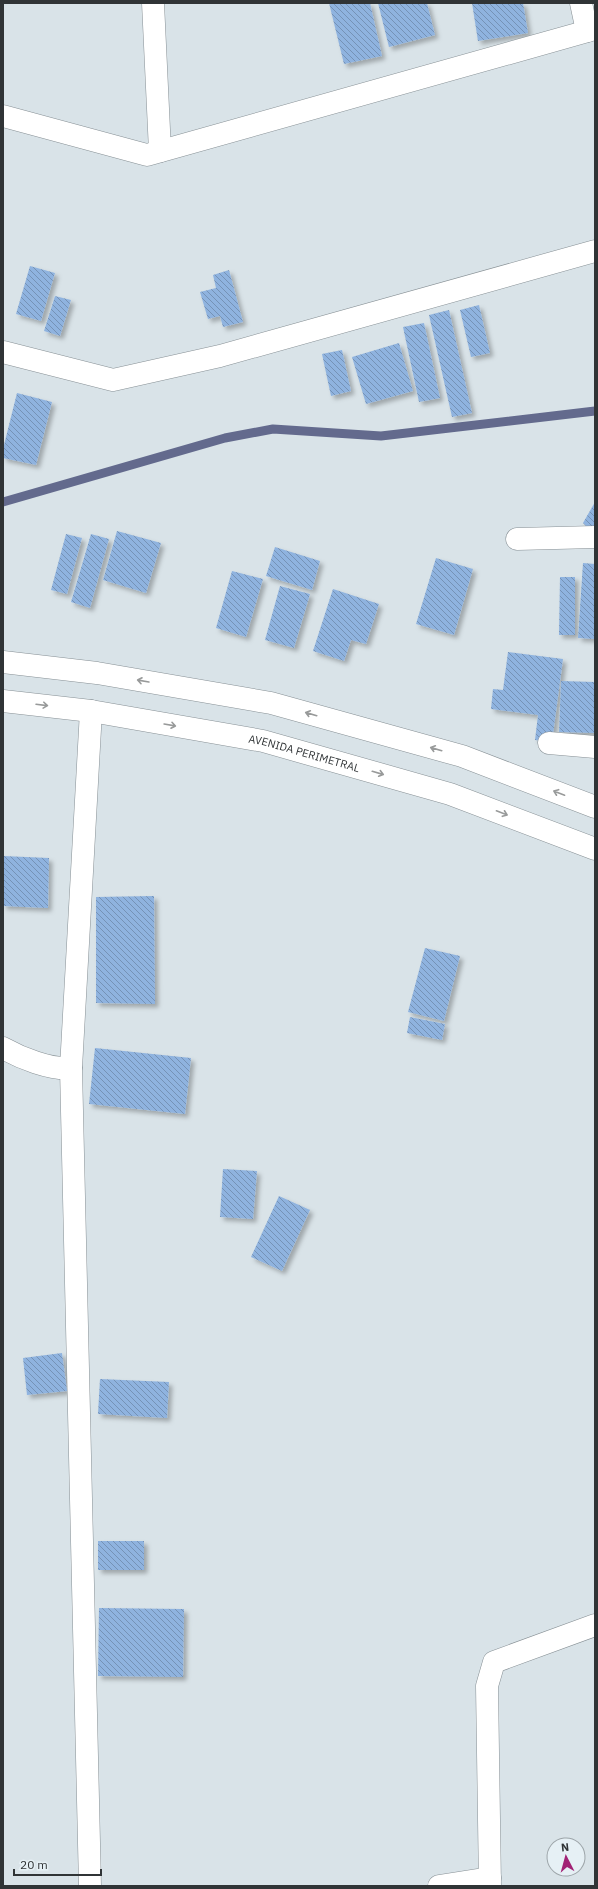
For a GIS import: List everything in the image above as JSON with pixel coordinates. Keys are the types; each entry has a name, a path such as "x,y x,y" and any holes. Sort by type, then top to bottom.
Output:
{"street":[{"path":"153,3 160,151"},
{"path":"3,116 147,155 591,30 581,3"},
{"path":"3,352 113,380 220,356 595,251"},
{"path":"517,539 595,537"},
{"path":"3,662 97,673 271,703 462,756 595,807"},
{"name":"AVENIDA PERIMETRAL","path":"3,701 91,711 263,741 450,794 595,849"},
{"path":"90,1886 71,1068 91,711"},
{"path":"549,743 595,747"},
{"path":"3,1048 21,1058 63,1069 71,1068"},
{"path":"439,1886 490,1882 487,1686 494,1662 595,1625"}],"building":[{"path":"329,3 370,3 382,56 344,64"},
{"path":"378,3 427,3 435,35 389,47"},
{"path":"472,3 523,3 528,33 478,41"},
{"path":"30,266 55,273 41,321 16,314"},
{"path":"229,270 243,322 223,327 220,316 208,319 200,292 216,288 213,275"},
{"path":"55,296 71,300 60,336 44,331"},
{"path":"479,305 490,353 471,357 460,310"},
{"path":"449,310 472,413 452,417 429,315"},
{"path":"424,323 440,398 419,402 403,327"},
{"path":"399,343 413,391 366,404 352,357"},
{"path":"342,350 351,391 331,396 322,354"},
{"path":"17,393 52,402 36,465 3,458 3,449"},
{"path":"595,502 595,527 587,527 583,523"},
{"path":"117,531 161,543 146,593 103,580"},
{"path":"66,534 82,538 67,594 51,590"},
{"path":"91,534 109,539 90,608 71,602"},
{"path":"275,547 320,561 312,590 266,576"},
{"path":"436,558 473,569 454,635 416,624"},
{"path":"583,563 595,564 595,639 578,638"},
{"path":"232,571 263,579 246,637 216,628"},
{"path":"560,577 575,577 575,635 559,635"},
{"path":"280,586 310,594 294,648 265,640"},
{"path":"333,589 379,604 366,644 351,640 344,661 313,651"},
{"path":"508,652 563,659 552,742 535,740 538,715 491,709 493,689 503,690"},
{"path":"561,681 595,682 595,733 559,732"},
{"path":"3,856 49,858 48,908 3,906"},
{"path":"154,896 155,1004 96,1003 96,897"},
{"path":"425,948 460,956 444,1021 408,1012"},
{"path":"410,1017 445,1024 442,1040 407,1033"},
{"path":"95,1048 191,1058 185,1114 89,1104"},
{"path":"223,1169 257,1171 253,1219 220,1217"},
{"path":"279,1196 310,1210 282,1271 251,1257"},
{"path":"62,1353 67,1391 27,1395 23,1358"},
{"path":"100,1379 169,1382 167,1418 98,1414"},
{"path":"98,1541 144,1541 144,1570 98,1570"},
{"path":"99,1608 184,1609 183,1677 98,1676"}],"waterway":[{"path":"3,502 225,438 273,429 381,436 595,411"}]}
